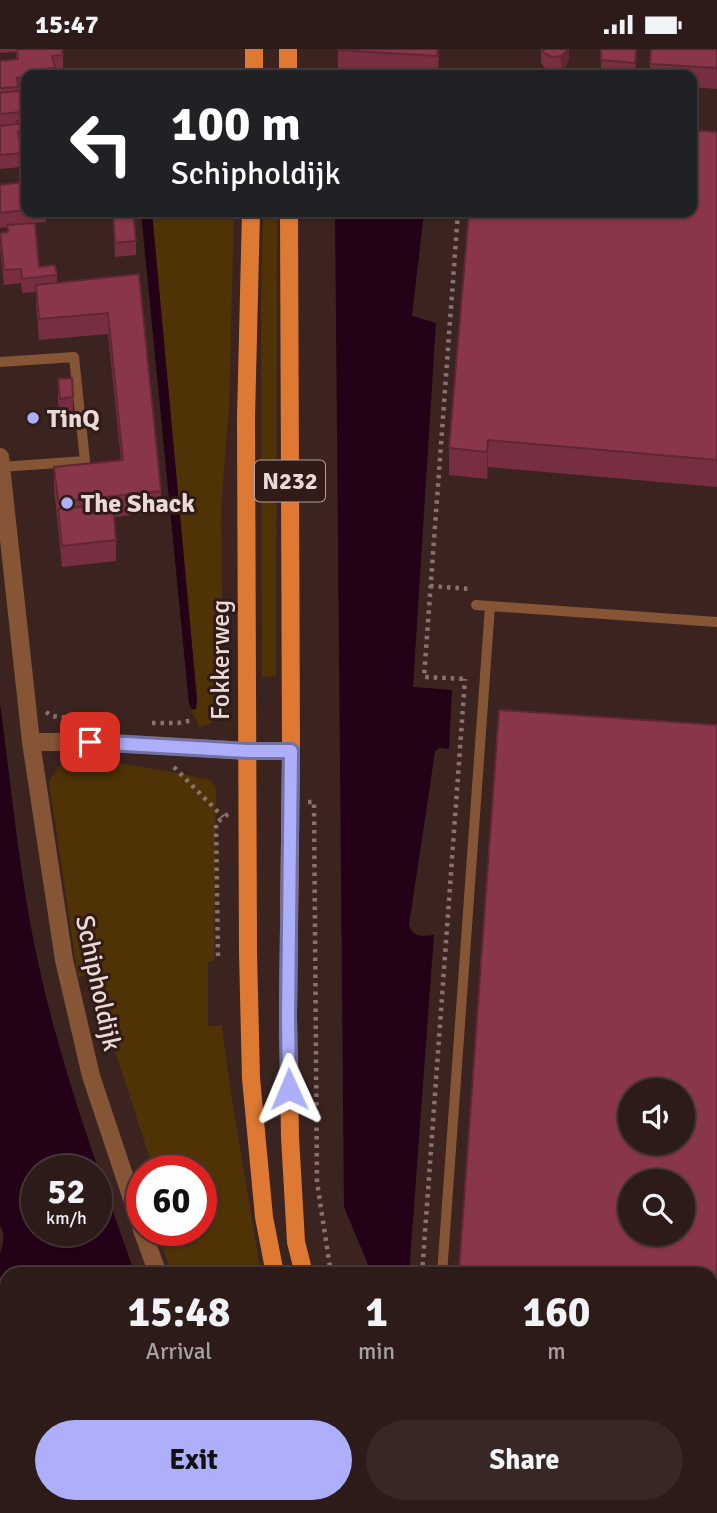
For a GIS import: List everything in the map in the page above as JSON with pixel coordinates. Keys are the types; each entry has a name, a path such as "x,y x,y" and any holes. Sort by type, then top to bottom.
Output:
{"main road":[{"path":"254,49 254,70"},
{"path":"288,49 288,70"},
{"name":"Fokkerweg","path":"251,217 246,418 248,953 251,1078 264,1217 274,1267"},
{"name":"N232","path":"289,217 291,751 288,1016 290,1137 296,1242 302,1267"}],"street":[{"name":"Schipholdijk","path":"1,462 31,742 64,960 91,1076 126,1181"},
{"path":"31,742 291,751"},
{"name":"Schipholdijk","path":"148,1246 156,1267"}],"lane":[{"path":"0,362 74,357 85,461 1,462"},
{"path":"476,604 717,622"},
{"path":"443,1267 490,605"}],"path":[{"path":"458,217 424,677 485,680"},
{"path":"430,586 477,590"},
{"path":"423,1267 465,679"},
{"path":"26,698 52,716 92,720 90,742"},
{"path":"139,723 178,723 193,720"},
{"path":"162,765 174,767 223,817"}],"shaded area":[{"path":"141,217 152,217 196,709 192,709 189,704"},
{"path":"152,217 234,217 229,406 221,511 223,691 215,719 199,727 191,711 196,709"},
{"path":"263,217 277,217 276,676 262,677"},
{"path":"335,217 423,217 412,316 436,323 413,687 452,690 449,749 439,748 435,752 409,925 416,934 434,935 410,1267 369,1267 344,1207"},
{"path":"0,703 33,938 49,1009 94,1155 21,1155 21,1246 112,1246 112,1207 133,1267 0,1267 3,1236 0,1226"},
{"path":"81,756 210,780 216,788 214,961 208,962 208,1026 222,1026 260,1267 170,1267 162,1246 217,1246 217,1155 149,1155 90,974 78,977 49,781 62,763"}],"building":[{"path":"17,49 62,49 63,55 52,56 55,68 21,70 21,77 17,78 18,87 0,88 0,61 18,59"},
{"path":"338,49 438,49 437,56"},
{"path":"542,49 567,49 561,56 552,57"},
{"path":"601,49 636,49 635,63 601,60"},
{"path":"651,49 717,49 717,68 650,64"},
{"path":"21,91 21,119 20,112 0,114 0,93"},
{"path":"17,121 21,121 21,131 18,131 21,153 0,155 0,126 18,124"},
{"path":"697,130 717,132 717,460 488,440 487,452 449,448 469,217 697,217"},
{"path":"21,182 21,211 0,213 0,185"},
{"path":"113,217 134,217 136,241 115,243"},
{"path":"35,223 39,267 55,265 57,275 22,279 21,269 4,270 0,233 8,232 7,225"},
{"path":"139,274 161,491 58,502 54,467 123,460 108,313 39,319 36,285"},
{"path":"72,378 73,397 60,399 58,379"},
{"path":"113,504 116,540 62,546 58,509"},
{"path":"499,710 717,725 717,1267 459,1267"}],"place":[{"name":"TinQ","path":"33,418"},
{"name":"The Shack","path":"67,503"}],"route":[{"path":"90,742 291,751 289,1089"}]}
